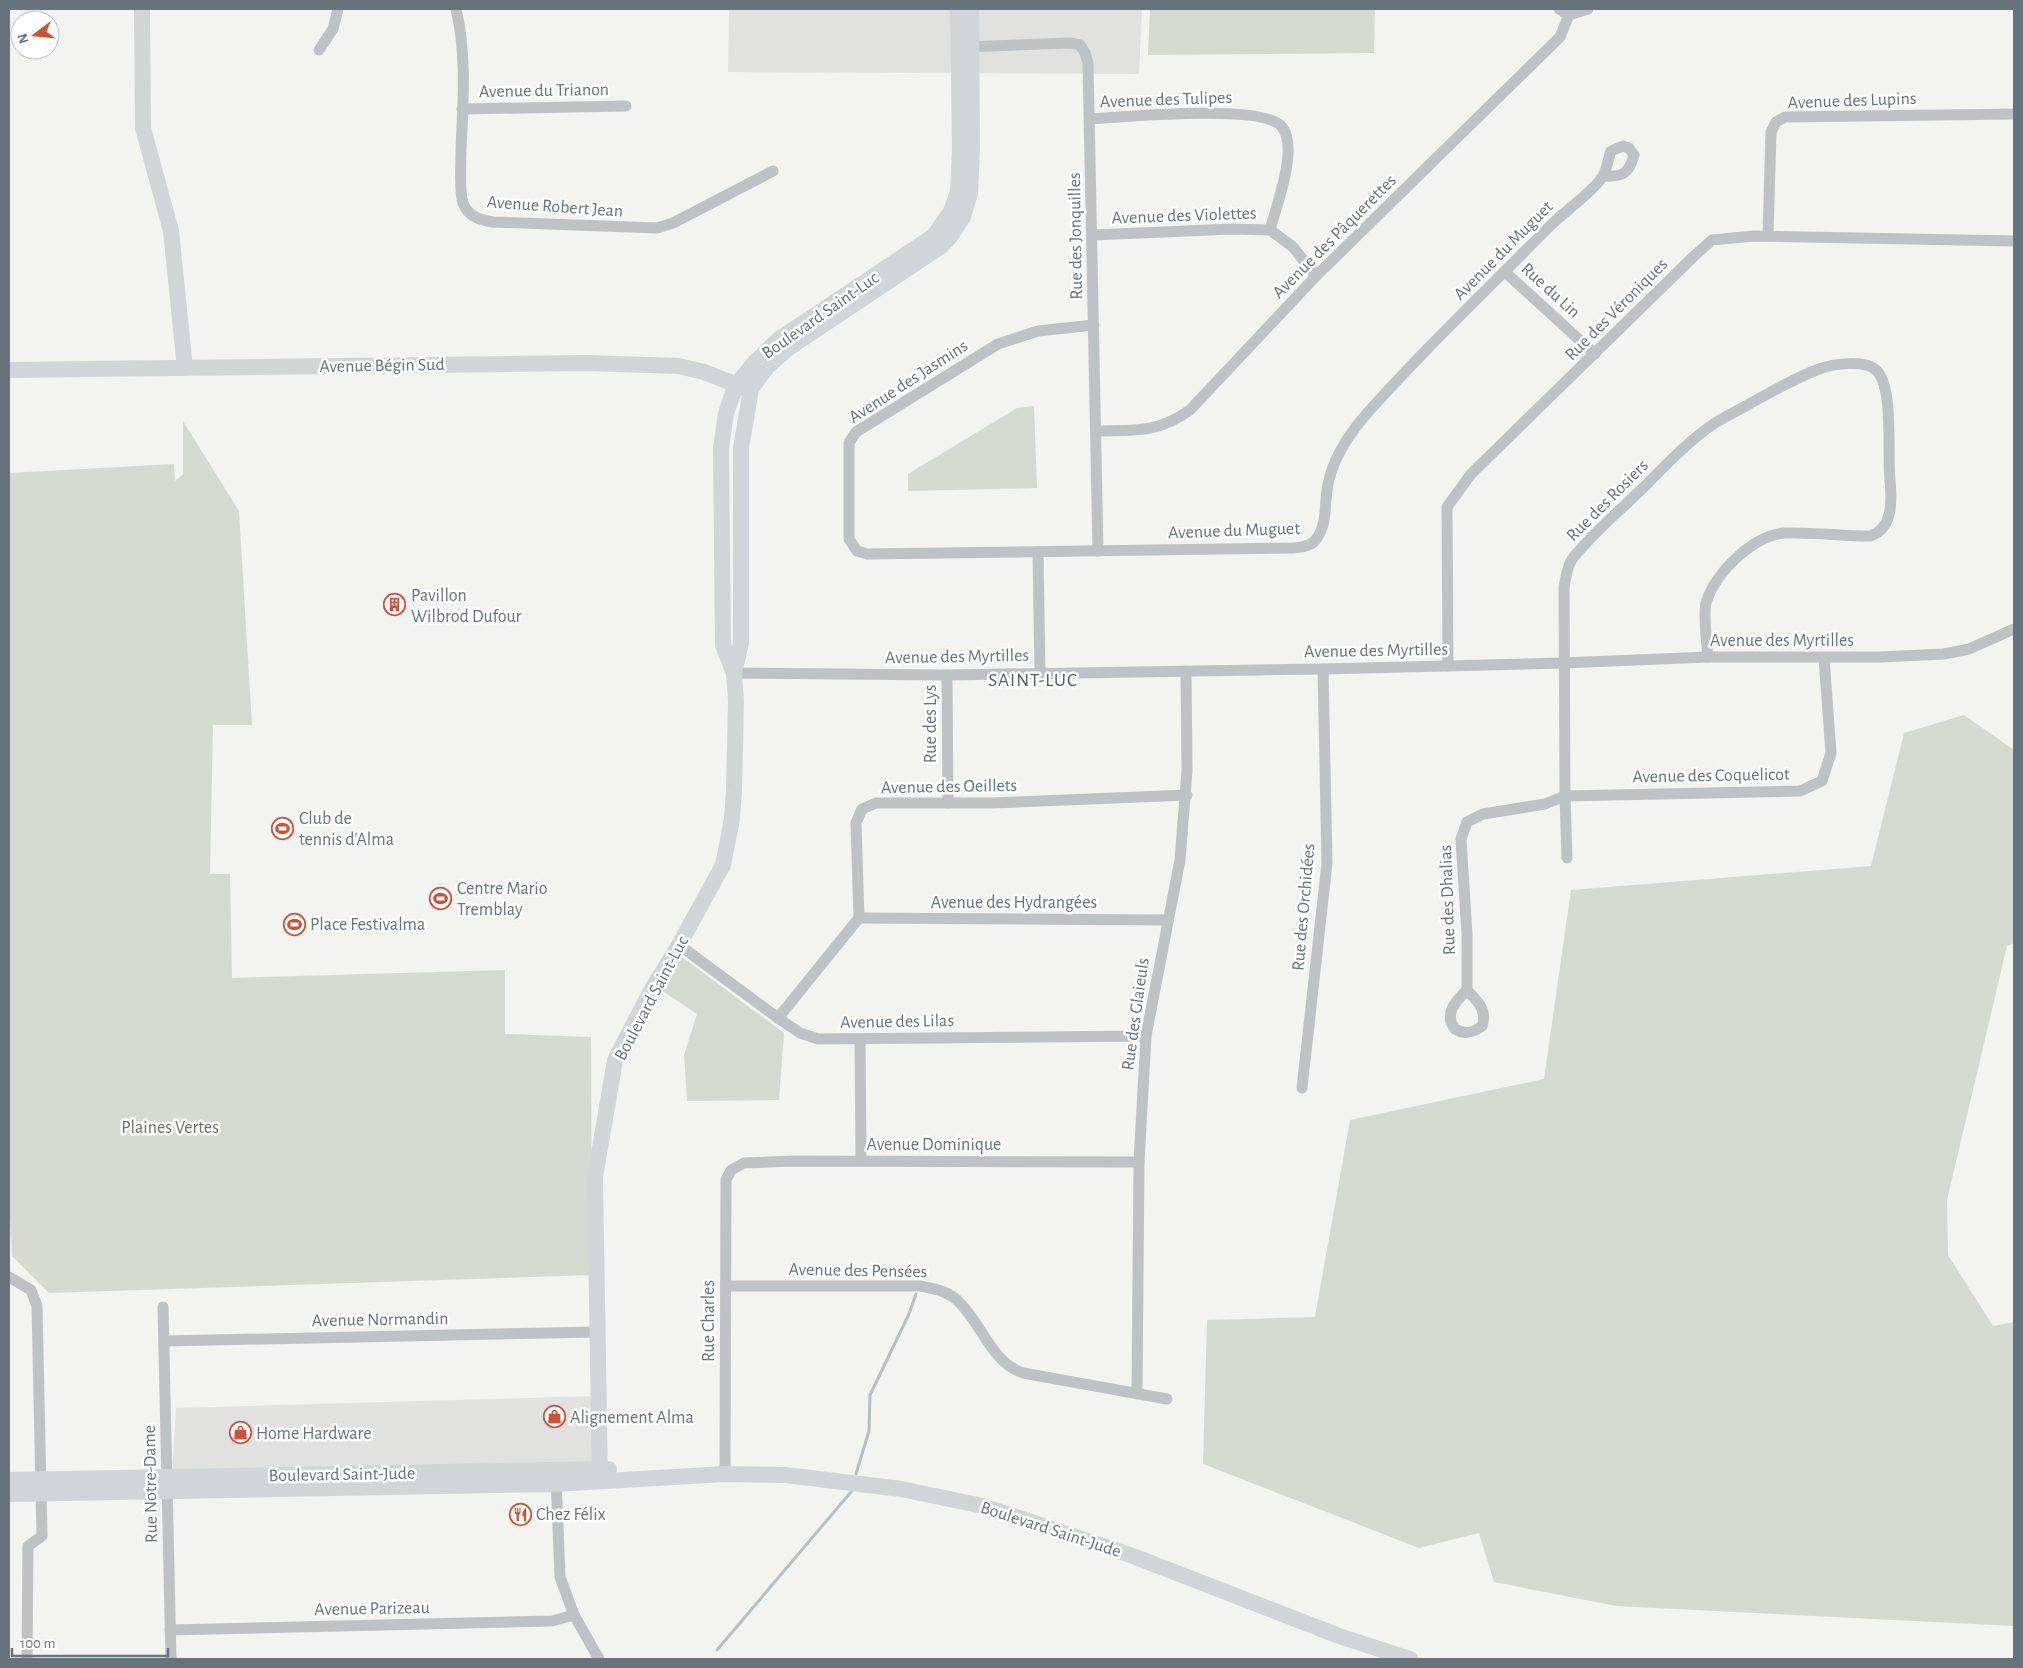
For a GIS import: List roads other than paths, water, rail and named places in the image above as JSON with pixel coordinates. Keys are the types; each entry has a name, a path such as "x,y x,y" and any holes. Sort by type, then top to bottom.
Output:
{"street":[{"path":"142,9 143,128 171,231 185,368"},
{"path":"319,50 333,29 338,9"},
{"name":"Avenue Robert Jean","path":"456,9 462,32 462,202 468,212 478,219 493,222 657,228 673,223 773,171"},
{"name":"Boulevard Saint-Luc","path":"958,9 965,47"},
{"name":"Boulevard Saint-Luc","path":"600,1474 595,1176 615,1060 652,989 679,945 723,865 732,818 736,701 734,673 723,645 720,449 726,413 744,387 757,360 778,340 934,236 951,211 958,192 965,47 971,9"},
{"path":"1564,12 1588,9"},
{"name":"Avenue des Pâquerettes","path":"1096,431 1155,428 1173,422 1190,410 1316,276 1560,37 1564,12"},
{"name":"Rue des Jonquilles","path":"965,47 1080,44 1088,63 1091,119 1098,551"},
{"name":"Avenue du Trianon","path":"462,109 626,106"},
{"name":"Avenue des Tulipes","path":"1091,119 1222,112 1269,118 1282,127 1288,143 1288,165 1270,230"},
{"name":"Avenue des Lupins","path":"1768,236 1771,132 1776,122 1785,117 2014,114"},
{"name":"Avenue du Muguet","path":"857,551 867,554 1294,548 1308,546 1316,540 1321,531 1325,519 1325,501 1331,471 1348,436 1407,370 1604,176"},
{"name":"Avenue des Violettes","path":"1093,235 1270,230 1293,247 1316,276"},
{"name":"Rue des Véroniques","path":"1448,666 1447,507 1471,474 1712,240 1768,236 2014,241"},
{"name":"Rue du Lin","path":"1505,272 1596,354"},
{"name":"Avenue des Jasmins","path":"857,551 849,539 849,443 856,432 998,344 1038,331 1094,325"},
{"name":"Avenue Bégin Sud","path":"9,370 586,363 670,366 704,372 744,387"},
{"name":"Rue des Rosiers","path":"1567,858 1564,587 1571,560 1689,444 1715,423 1784,385 1820,369 1838,364 1866,364 1876,369 1884,381 1887,409 1891,493 1890,514 1885,524 1876,534 1870,536 1784,533 1761,540 1738,556 1723,572 1706,604 1708,657"},
{"path":"1038,552 1040,673"},
{"name":"Avenue des Myrtilles","path":"734,673 947,675 1322,669 1564,663 1708,657 1824,658 1944,654 1969,649 2014,628"},
{"name":"Avenue des Coquelicot","path":"1565,796 1800,791 1822,780 1831,753 1824,658"},
{"name":"Rue des Orchidées","path":"1302,1088 1327,863 1322,669"},
{"name":"Rue des Glaieuls","path":"1138,1394 1139,1162 1146,1036 1180,860 1187,795 1186,671"},
{"name":"Rue des Lys","path":"947,675 948,803"},
{"name":"Avenue des Oeillets","path":"859,918 856,823 862,809 876,803 948,803 1187,795"},
{"name":"Rue des Dhalias","path":"1467,990 1467,934 1462,839 1467,822 1483,814 1545,804 1565,796"},
{"path":"778,1018 859,918"},
{"name":"Avenue des Hydrangées","path":"859,918 1168,920"},
{"name":"Avenue des Lilas","path":"679,945 778,1018 800,1033 818,1040 1146,1036"},
{"path":"860,1040 861,1161"},
{"name":"Avenue Dominique","path":"731,1170 744,1163 861,1161 1139,1162"},
{"name":"Rue Charles","path":"725,1474 726,1180 731,1170"},
{"path":"9,1277 31,1290 37,1306 42,1536 28,1546 27,1659"},
{"name":"Avenue des Pensées","path":"726,1286 920,1286 943,1291 959,1301 1000,1358 1012,1369 1023,1373 1138,1394"},
{"name":"Rue Notre-Dame","path":"163,1307 171,1659"},
{"name":"Avenue Normandin","path":"164,1341 598,1332"},
{"path":"1138,1394 1167,1399"},
{"name":"Boulevard Saint-Jude","path":"9,1494 41,1487 600,1474 676,1476 786,1474 901,1489 983,1506 1133,1556 1339,1636 1410,1659"},
{"path":"556,1476 560,1577 574,1615 599,1659"},
{"name":"Boulevard Saint-Jude","path":"9,1480 41,1487"},
{"name":"Avenue Parizeau","path":"170,1630 552,1621 574,1615"}],"waterway":[{"path":"856,1474 869,1431 870,1395 909,1314 916,1294"},
{"path":"717,1650 851,1492"}],"place":[{"name":"Pavillon Wilbrod Dufour","path":"395,605"},
{"name":"Club de tennis d'Alma","path":"283,828"},
{"name":"Centre Mario Tremblay","path":"441,898"},
{"name":"Place Festivalma","path":"294,924"},
{"name":"Alignement Alma","path":"554,1417"},
{"name":"Home Hardware","path":"240,1433"},
{"name":"Chez Félix","path":"520,1514"}],"district":[{"name":"SAINT-LUC","path":"1033,679"}],"park label":[{"name":"Plaines Vertes","path":"170,1127"}]}
